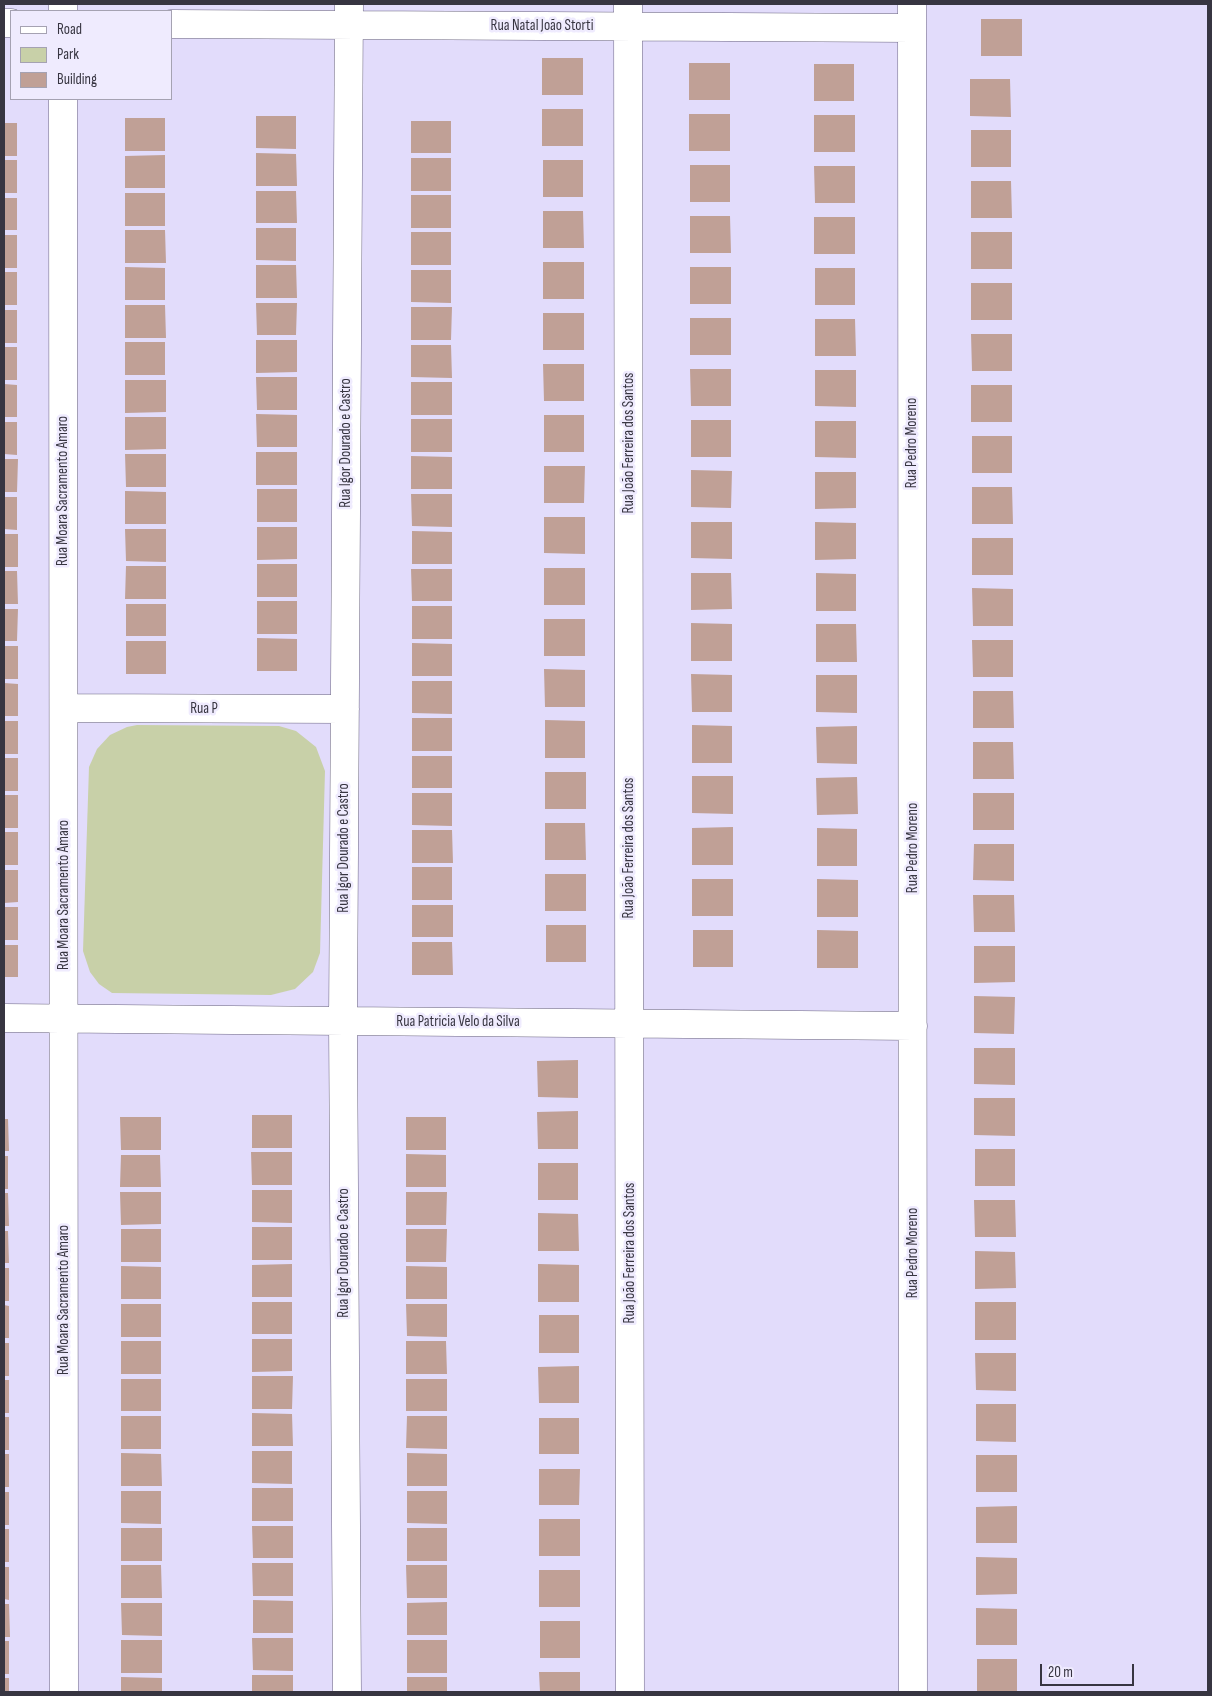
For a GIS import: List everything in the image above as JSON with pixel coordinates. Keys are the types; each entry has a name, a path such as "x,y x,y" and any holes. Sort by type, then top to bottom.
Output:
{"street":[{"name":"Rua Natal João Storti","path":"172,24 349,14 912,16"},
{"name":"Rua Igor Dourado e Castro","path":"347,1692 343,1021 349,14"},
{"name":"Rua João Ferreira dos Santos","path":"628,15 630,1692"},
{"name":"Rua Pedro Moreno","path":"912,16 913,1692"},
{"name":"Rua Moara Sacramento Amaro","path":"63,100 64,1692"},
{"name":"Rua P","path":"64,708 345,709"},
{"name":"Rua Patricia Velo da Silva","path":"4,1018 913,1026"}],"green space":[{"path":"137,725 279,726 296,731 316,747 325,771 320,953 313,972 295,989 271,995 112,993 99,984 90,972 83,951 89,767 97,749 110,735 127,727"}],"building":[{"path":"981,19 1022,19 1022,56 981,56"},
{"path":"542,58 583,58 583,95 542,95"},
{"path":"689,63 730,63 730,100 689,100"},
{"path":"814,64 854,64 854,101 814,101"},
{"path":"970,79 1010,79 1011,117 970,116"},
{"path":"542,109 583,109 583,146 542,146"},
{"path":"689,114 730,114 730,151 689,151"},
{"path":"814,115 855,115 855,152 814,152"},
{"path":"256,116 296,116 296,149 256,148"},
{"path":"125,118 165,118 165,151 125,151"},
{"path":"411,121 451,121 451,153 411,153"},
{"path":"4,123 17,123 17,156 4,156"},
{"path":"971,130 1011,130 1011,167 971,167"},
{"path":"256,153 296,154 297,186 256,186"},
{"path":"165,155 165,188 125,188 125,156"},
{"path":"411,158 451,158 451,191 411,191"},
{"path":"4,160 17,160 17,193 4,193"},
{"path":"543,160 583,160 583,197 543,197"},
{"path":"690,165 730,165 730,202 690,202"},
{"path":"814,166 855,166 855,203 815,203"},
{"path":"971,181 1011,181 1012,218 971,218"},
{"path":"256,191 296,191 297,223 256,223"},
{"path":"125,193 165,193 165,226 125,226"},
{"path":"411,195 451,195 451,228 411,228"},
{"path":"4,198 17,198 17,230 4,230"},
{"path":"543,211 583,211 584,248 543,248"},
{"path":"690,216 730,216 731,253 690,253"},
{"path":"814,217 855,217 855,254 814,254"},
{"path":"256,228 296,228 296,261 256,260"},
{"path":"125,230 165,230 166,263 125,263"},
{"path":"411,232 451,232 451,265 411,265"},
{"path":"971,232 1012,232 1012,269 971,269"},
{"path":"4,235 17,235 17,268 4,268"},
{"path":"543,262 584,262 584,299 543,299"},
{"path":"256,265 296,265 297,298 256,298"},
{"path":"125,267 165,268 165,300 125,300"},
{"path":"690,267 731,267 731,304 690,304"},
{"path":"815,268 855,268 855,305 815,305"},
{"path":"411,270 451,270 451,303 411,302"},
{"path":"4,272 17,272 17,305 4,305"},
{"path":"971,283 1012,283 1012,320 971,320"},
{"path":"256,303 297,303 296,335 257,335"},
{"path":"125,305 165,305 166,338 125,338"},
{"path":"411,307 452,307 451,340 411,340"},
{"path":"4,310 17,310 17,343 4,343"},
{"path":"543,313 584,313 584,350 543,350"},
{"path":"690,318 731,318 731,355 690,355"},
{"path":"815,319 855,319 856,356 815,356"},
{"path":"971,334 1012,334 1012,371 972,371"},
{"path":"256,340 297,340 297,372 256,373"},
{"path":"125,342 165,342 165,375 125,375"},
{"path":"411,345 451,345 452,378 411,377"},
{"path":"4,347 17,347 17,380 4,380"},
{"path":"543,364 584,364 584,401 544,401"},
{"path":"690,369 731,369 731,406 691,406"},
{"path":"815,370 856,370 856,407 815,406"},
{"path":"256,377 297,377 297,410 257,410"},
{"path":"125,380 166,380 166,412 125,413"},
{"path":"411,382 452,382 452,415 411,415"},
{"path":"4,384 17,385 17,417 4,417"},
{"path":"971,385 1012,385 1012,422 971,422"},
{"path":"256,414 297,415 297,447 257,447"},
{"path":"544,415 584,415 584,452 544,452"},
{"path":"125,417 166,417 166,449 125,450"},
{"path":"411,419 452,419 452,452 411,452"},
{"path":"691,420 731,420 731,457 691,457"},
{"path":"815,421 856,421 856,458 815,457"},
{"path":"4,422 17,422 17,455 4,454"},
{"path":"972,436 1012,436 1012,473 972,473"},
{"path":"256,452 297,452 297,485 256,485"},
{"path":"125,454 166,454 166,487 126,487"},
{"path":"411,456 452,457 452,489 411,489"},
{"path":"4,459 18,459 17,492 4,492"},
{"path":"544,466 585,466 584,503 544,503"},
{"path":"691,470 732,471 731,508 691,507"},
{"path":"815,472 856,472 856,508 815,509"},
{"path":"972,487 1012,487 1013,524 972,524"},
{"path":"257,489 297,489 297,522 257,522"},
{"path":"125,491 166,492 166,524 125,524"},
{"path":"411,494 452,494 452,527 412,526"},
{"path":"4,497 17,497 17,530 4,529"},
{"path":"544,517 585,517 585,554 544,553"},
{"path":"691,522 732,522 732,559 691,558"},
{"path":"815,522 856,523 856,559 815,560"},
{"path":"257,527 297,527 297,559 257,560"},
{"path":"125,529 166,529 166,562 126,561"},
{"path":"412,531 452,532 452,564 412,564"},
{"path":"4,534 18,534 18,567 4,567"},
{"path":"972,538 1013,538 1013,575 972,575"},
{"path":"257,564 297,564 297,597 257,597"},
{"path":"126,566 166,566 166,599 125,599"},
{"path":"544,568 585,568 585,605 544,605"},
{"path":"411,569 452,569 452,601 412,601"},
{"path":"4,571 17,571 18,604 4,604"},
{"path":"691,573 731,573 732,609 691,610"},
{"path":"816,573 856,574 856,611 816,611"},
{"path":"972,588 1013,589 1013,626 973,626"},
{"path":"257,601 297,601 297,634 257,634"},
{"path":"126,604 166,604 166,636 126,636"},
{"path":"412,606 452,606 452,639 412,639"},
{"path":"4,609 18,609 17,641 4,641"},
{"path":"544,619 585,619 585,656 544,656"},
{"path":"691,623 732,624 732,661 691,661"},
{"path":"816,624 856,624 857,662 816,662"},
{"path":"257,638 297,639 297,671 257,671"},
{"path":"972,640 1013,640 1013,677 973,677"},
{"path":"126,641 166,641 166,674 126,674"},
{"path":"412,643 452,644 452,676 412,676"},
{"path":"4,646 18,646 18,679 4,679"},
{"path":"544,669 585,670 585,707 545,707"},
{"path":"691,674 732,675 732,712 692,712"},
{"path":"816,675 857,675 857,713 816,712"},
{"path":"412,681 452,681 452,714 412,713"},
{"path":"4,683 18,684 18,716 4,716"},
{"path":"973,691 1013,691 1014,728 973,728"},
{"path":"412,718 452,718 452,751 412,751"},
{"path":"545,720 585,721 585,758 545,758"},
{"path":"4,721 18,721 18,754 4,754"},
{"path":"692,725 732,726 732,763 692,763"},
{"path":"857,726 857,764 817,763 816,727"},
{"path":"973,742 1013,742 1014,779 973,779"},
{"path":"412,756 452,756 452,788 412,788"},
{"path":"4,758 18,758 18,791 4,791"},
{"path":"545,772 586,772 586,809 545,809"},
{"path":"692,776 733,776 733,814 692,813"},
{"path":"857,777 858,814 817,815 816,778"},
{"path":"412,793 452,793 452,826 412,825"},
{"path":"973,793 1014,793 1014,830 973,830"},
{"path":"4,795 18,795 18,828 4,828"},
{"path":"545,823 585,823 586,860 545,860"},
{"path":"733,827 733,865 692,865 692,828"},
{"path":"817,828 857,829 857,866 817,866"},
{"path":"412,830 452,830 453,863 412,863"},
{"path":"4,832 18,832 18,865 4,865"},
{"path":"974,844 1014,844 1014,881 973,880"},
{"path":"412,867 452,867 452,900 412,900"},
{"path":"4,870 18,870 18,902 4,903"},
{"path":"545,874 586,874 586,911 545,911"},
{"path":"692,879 733,879 733,916 692,916"},
{"path":"817,879 858,880 858,917 817,917"},
{"path":"973,895 1014,895 1015,932 974,932"},
{"path":"412,905 453,905 453,937 412,937"},
{"path":"4,907 18,907 18,940 4,940"},
{"path":"546,925 586,925 586,962 546,962"},
{"path":"693,930 733,930 733,967 693,967"},
{"path":"817,930 858,931 858,968 817,968"},
{"path":"412,942 452,942 453,975 412,975"},
{"path":"4,945 18,945 18,977 4,977"},
{"path":"974,946 1015,946 1015,982 974,983"},
{"path":"974,996 1015,997 1014,1034 974,1033"},
{"path":"974,1048 1015,1048 1015,1085 974,1084"},
{"path":"578,1060 578,1098 538,1097 537,1061"},
{"path":"974,1098 1015,1098 1015,1136 974,1135"},
{"path":"578,1111 578,1149 538,1149 537,1112"},
{"path":"252,1115 292,1115 292,1148 252,1148"},
{"path":"120,1117 161,1117 161,1150 121,1150"},
{"path":"406,1117 446,1117 446,1150 406,1150"},
{"path":"4,1119 8,1119 9,1151 4,1151"},
{"path":"975,1149 1015,1149 1015,1186 975,1186"},
{"path":"251,1152 292,1152 292,1185 252,1185"},
{"path":"406,1154 446,1155 446,1187 406,1187"},
{"path":"121,1155 160,1155 161,1187 120,1187"},
{"path":"4,1156 8,1156 8,1189 4,1189"},
{"path":"538,1163 578,1163 578,1200 538,1200"},
{"path":"252,1190 292,1190 292,1223 252,1222"},
{"path":"120,1192 161,1192 161,1224 121,1225"},
{"path":"406,1192 447,1192 446,1225 406,1225"},
{"path":"4,1193 8,1193 9,1226 4,1226"},
{"path":"974,1200 1015,1200 1016,1237 975,1237"},
{"path":"538,1213 578,1214 579,1251 538,1251"},
{"path":"252,1227 292,1227 292,1260 252,1260"},
{"path":"121,1229 161,1229 161,1262 121,1262"},
{"path":"406,1229 447,1229 446,1262 406,1262"},
{"path":"4,1231 8,1231 9,1263 4,1263"},
{"path":"975,1251 1015,1252 1016,1288 975,1289"},
{"path":"292,1264 292,1297 252,1297 252,1265"},
{"path":"538,1264 579,1265 579,1302 538,1302"},
{"path":"121,1266 161,1267 161,1299 121,1299"},
{"path":"406,1266 447,1267 447,1299 406,1299"},
{"path":"4,1268 9,1268 9,1301 4,1301"},
{"path":"252,1302 292,1302 292,1334 252,1334"},
{"path":"975,1302 1016,1302 1016,1340 975,1340"},
{"path":"121,1304 161,1304 161,1337 121,1337"},
{"path":"406,1304 447,1304 447,1337 407,1336"},
{"path":"4,1305 9,1306 9,1338 4,1338"},
{"path":"539,1315 579,1315 579,1353 539,1353"},
{"path":"252,1339 292,1339 292,1371 252,1372"},
{"path":"121,1341 161,1341 161,1374 121,1374"},
{"path":"406,1341 446,1341 447,1374 406,1374"},
{"path":"4,1343 9,1343 9,1376 4,1376"},
{"path":"975,1353 1016,1353 1016,1391 976,1390"},
{"path":"579,1366 579,1403 539,1403 538,1367"},
{"path":"252,1376 293,1376 292,1409 252,1409"},
{"path":"121,1379 161,1379 161,1411 121,1411"},
{"path":"406,1379 447,1379 447,1411 406,1411"},
{"path":"4,1380 9,1380 9,1413 4,1413"},
{"path":"976,1404 1016,1404 1016,1442 976,1441"},
{"path":"252,1413 292,1414 293,1446 252,1446"},
{"path":"121,1416 161,1416 161,1449 121,1449"},
{"path":"407,1416 447,1416 447,1449 406,1448"},
{"path":"4,1417 9,1417 9,1450 4,1450"},
{"path":"539,1418 579,1418 579,1454 539,1454"},
{"path":"252,1451 292,1451 292,1484 252,1483"},
{"path":"121,1453 161,1454 162,1486 121,1486"},
{"path":"407,1453 447,1454 447,1486 407,1486"},
{"path":"4,1454 9,1454 9,1487 4,1487"},
{"path":"976,1455 1017,1455 1017,1492 976,1492"},
{"path":"539,1469 580,1469 579,1505 539,1505"},
{"path":"252,1488 293,1488 293,1521 252,1521"},
{"path":"121,1491 161,1491 161,1524 121,1523"},
{"path":"407,1491 447,1491 447,1524 407,1523"},
{"path":"4,1492 9,1492 9,1525 4,1525"},
{"path":"1017,1506 1017,1543 976,1543 976,1507"},
{"path":"539,1519 580,1519 580,1556 539,1556"},
{"path":"252,1526 293,1526 293,1558 253,1558"},
{"path":"121,1528 162,1528 162,1561 121,1561"},
{"path":"407,1528 447,1528 447,1561 407,1561"},
{"path":"4,1529 9,1529 9,1562 4,1562"},
{"path":"976,1557 1017,1558 1017,1594 976,1595"},
{"path":"252,1563 293,1563 293,1596 253,1596"},
{"path":"121,1565 161,1565 162,1598 121,1598"},
{"path":"406,1565 447,1565 447,1598 407,1598"},
{"path":"4,1567 9,1567 9,1600 4,1599"},
{"path":"539,1570 580,1570 580,1607 539,1607"},
{"path":"253,1600 293,1601 293,1633 253,1633"},
{"path":"447,1602 447,1635 407,1635 407,1603"},
{"path":"121,1603 162,1603 162,1636 122,1635"},
{"path":"4,1604 9,1604 10,1637 4,1637"},
{"path":"976,1608 1017,1609 1017,1645 976,1645"},
{"path":"540,1621 580,1621 580,1658 540,1658"},
{"path":"252,1638 293,1638 293,1671 253,1670"},
{"path":"121,1640 162,1640 162,1673 121,1673"},
{"path":"407,1640 447,1640 447,1673 407,1673"},
{"path":"4,1641 9,1641 9,1674 4,1674"},
{"path":"977,1659 1017,1659 1017,1692 977,1692"},
{"path":"539,1672 580,1672 580,1692 540,1692"},
{"path":"252,1675 293,1675 293,1692 252,1692"},
{"path":"121,1677 162,1678 162,1692 121,1692"},
{"path":"407,1677 447,1677 447,1692 407,1692"},
{"path":"4,1678 9,1678 9,1692 4,1692"}]}
